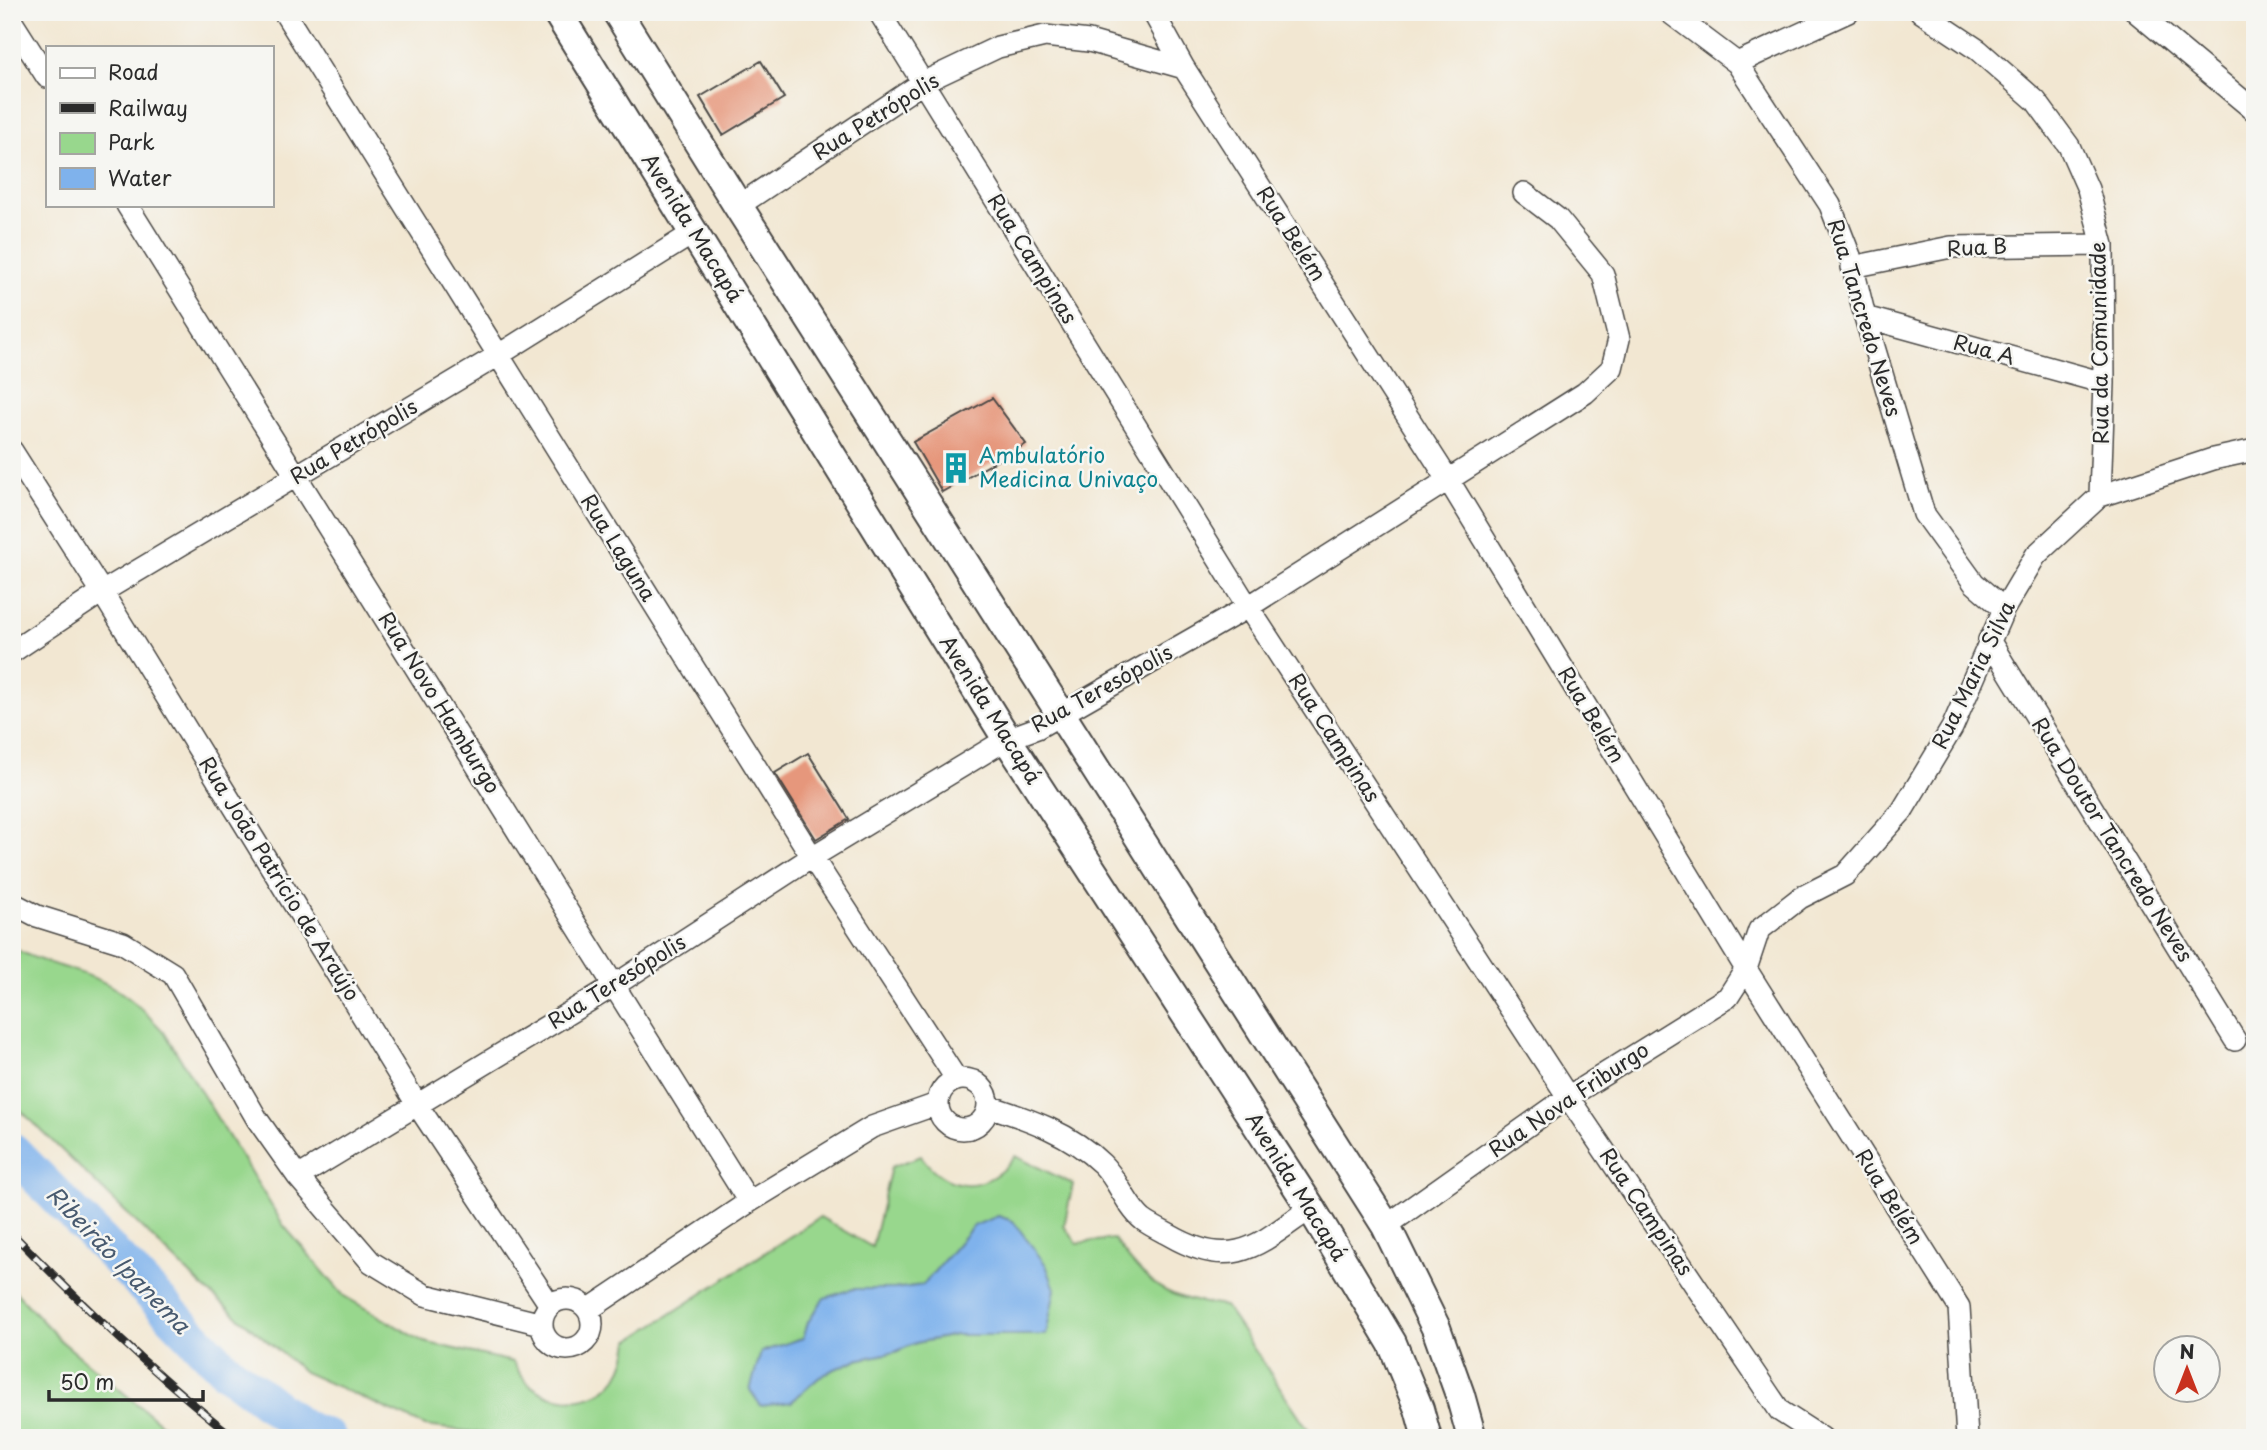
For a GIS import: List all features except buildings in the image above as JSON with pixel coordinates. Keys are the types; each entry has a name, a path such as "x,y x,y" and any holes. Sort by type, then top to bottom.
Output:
{"main road":[{"name":"Avenida Macapá","path":"557,12 1007,739 1311,1208 1392,1343 1419,1409 1427,1438"},
{"path":"617,12 1386,1226 1436,1328 1472,1438"}],"street":[{"name":"Rua Laguna","path":"284,12 811,857 957,1080"},
{"name":"Rua Campinas","path":"879,12 1248,607 1568,1097 1780,1412 1822,1438"},
{"name":"Rua Belém","path":"1153,12 1184,68 1449,481 1745,969 1959,1307 1967,1438"},
{"name":"Rua Tancredo Neves","path":"1669,12 1737,63 1829,205 1850,256 1865,317 1924,514 1975,583 2004,609"},
{"path":"1737,63 1848,12"},
{"name":"Rua da Comunidade","path":"1921,12 1978,50 2036,101 2068,146 2088,189 2103,246 2104,383 2100,496"},
{"path":"2136,12 2255,111"},
{"path":"12,22 46,75"},
{"name":"Rua Petrópolis","path":"738,206 922,83 998,47 1045,36 1089,41 1184,68"},
{"name":"Rua Teresópolis","path":"298,1177 615,985 811,857 1007,739 1037,728 1248,607 1585,393 1612,368 1619,339 1603,274 1558,219 1524,193"},
{"name":"Rua Novo Hamburgo","path":"128,206 749,1202"},
{"name":"Rua Petrópolis","path":"12,652 102,592 497,356 695,232"},
{"name":"Rua B","path":"1852,267 1951,247 2103,246"},
{"name":"Rua A","path":"1865,317 2104,383"},
{"name":"Rua Maria Silva","path":"1745,969 1759,930 1800,898 1845,875 1902,811 1952,728 2004,609 2036,555 2100,496 2213,459 2255,450"},
{"name":"Rua João Patrício de Araújo","path":"12,451 102,592 546,1315"},
{"name":"Rua Doutor Tancredo Neves","path":"1989,640 2235,1040"},
{"path":"12,903 37,916 123,943 173,974 257,1119 298,1177 371,1262 425,1295 546,1315 566,1299 574,1300 588,1310 592,1326 585,1341 578,1346 562,1349 547,1340 546,1315"},
{"name":"Rua Nova Friburgo","path":"1386,1226 1568,1097 1728,997 1745,969"},
{"path":"965,1079 979,1085 984,1091 988,1106 986,1114 974,1127 957,1129 943,1120 937,1104 943,1089 957,1080 965,1079"},
{"path":"588,1310 749,1202 873,1127 937,1104"},
{"path":"988,1106 1037,1122 1069,1140 1102,1164 1142,1219 1193,1248 1228,1254 1258,1245 1311,1208"}],"green space":[{"path":"12,947 109,985 132,1000 158,1025 284,1226 344,1296 424,1342 513,1362 523,1378 535,1389 547,1395 572,1400 597,1394 608,1387 622,1368 629,1341 820,1217 872,1247 891,1167 921,1156 944,1177 968,1184 992,1177 1015,1156 1073,1184 1064,1226 1077,1243 1114,1239 1138,1269 1160,1288 1188,1299 1225,1306 1314,1438 523,1438 425,1426 304,1372 203,1287 12,1102","holes":["998,1216 1013,1221 1055,1289 1045,1335 955,1335 916,1343 895,1352 856,1360 823,1374 791,1402 761,1352 803,1338 894,1289 923,1285 947,1259"]},
{"path":"12,1288 60,1340 178,1438 12,1438"}],"water":[{"path":"998,1216 1013,1221 1046,1265 1055,1289 1046,1335 955,1335 916,1343 895,1352 856,1360 823,1374 791,1402 761,1406 750,1390 761,1352 803,1338 808,1322 824,1298 853,1289 894,1289 923,1285 973,1226"}],"waterway":[{"name":"Ribeirão Ipanema","path":"12,1151 224,1368 302,1428 328,1438"}],"railway":[{"path":"12,1233 120,1339 176,1390 235,1438"}],"place":[{"name":"Ambulatório Medicina Univaço","path":"956,468"}]}
